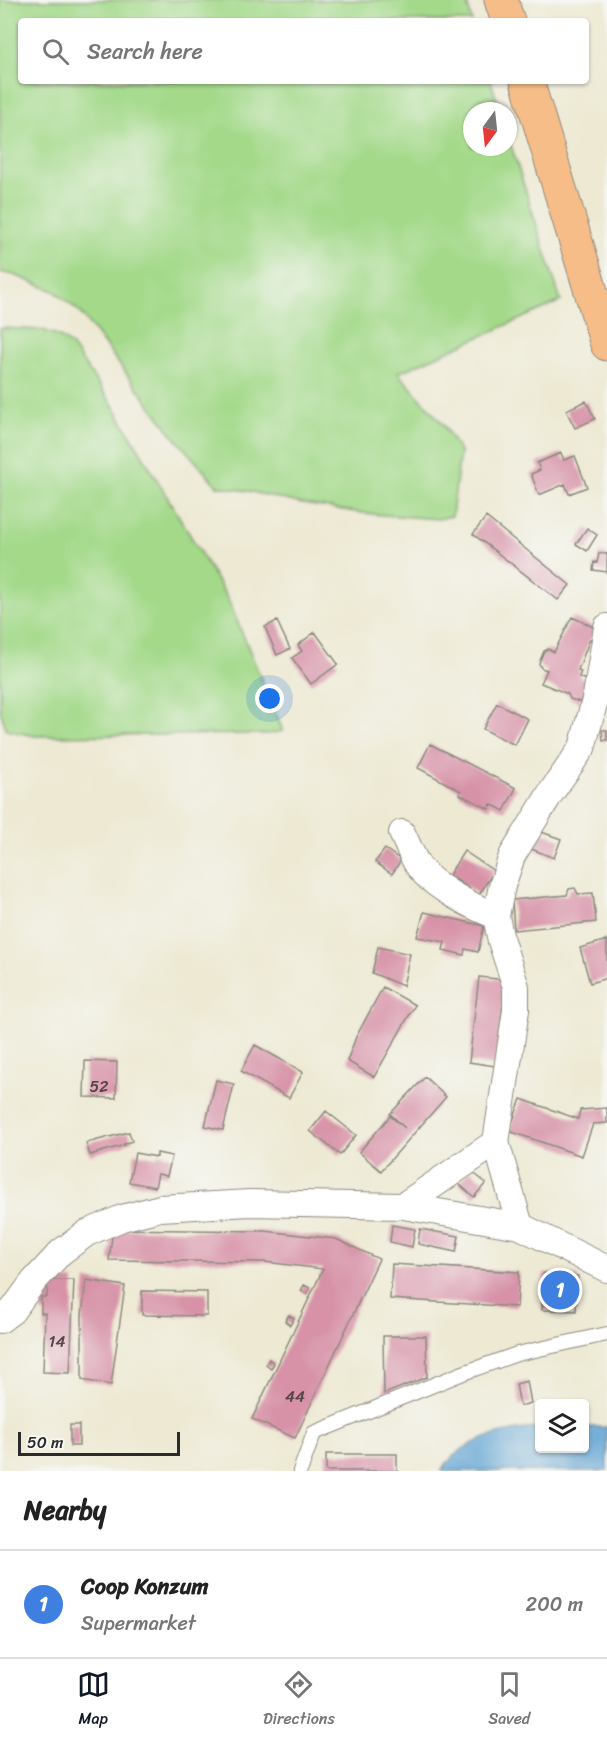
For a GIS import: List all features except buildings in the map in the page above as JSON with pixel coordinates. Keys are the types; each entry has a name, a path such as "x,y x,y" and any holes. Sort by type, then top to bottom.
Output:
{"main road":[{"path":"501,0 507,18"},
{"path":"528,84 607,344"}],"street":[{"path":"520,1226 496,1142 516,1010 516,987 501,941 496,916 502,886 512,856 582,748 596,696 607,627"},
{"path":"402,833 417,866 440,886 471,906 496,916"},
{"path":"403,1206 496,1142"},
{"path":"0,1320 12,1311 34,1281 61,1252 87,1233 122,1218 159,1208 239,1204 403,1206 520,1226 607,1269"}],"lane":[{"path":"300,1471 314,1433 462,1373 517,1354 607,1334"}],"green space":[{"path":"0,0 466,0 471,18 18,18 18,84 492,84 497,102 463,102 463,156 514,156 561,301 398,373 443,424 460,452 452,516 439,519 370,514 303,504 217,486 171,433 80,312 54,291 14,275 0,272"},
{"path":"0,328 42,330 57,335 71,345 112,404 228,599 283,731 268,734 35,736 6,730 0,710"}],"water":[{"path":"589,1427 607,1427 607,1471 441,1471 460,1451 472,1444 512,1431 535,1428 535,1453 589,1453"}],"place":[{"name":"Coop Konzum","path":"560,1290"}]}
